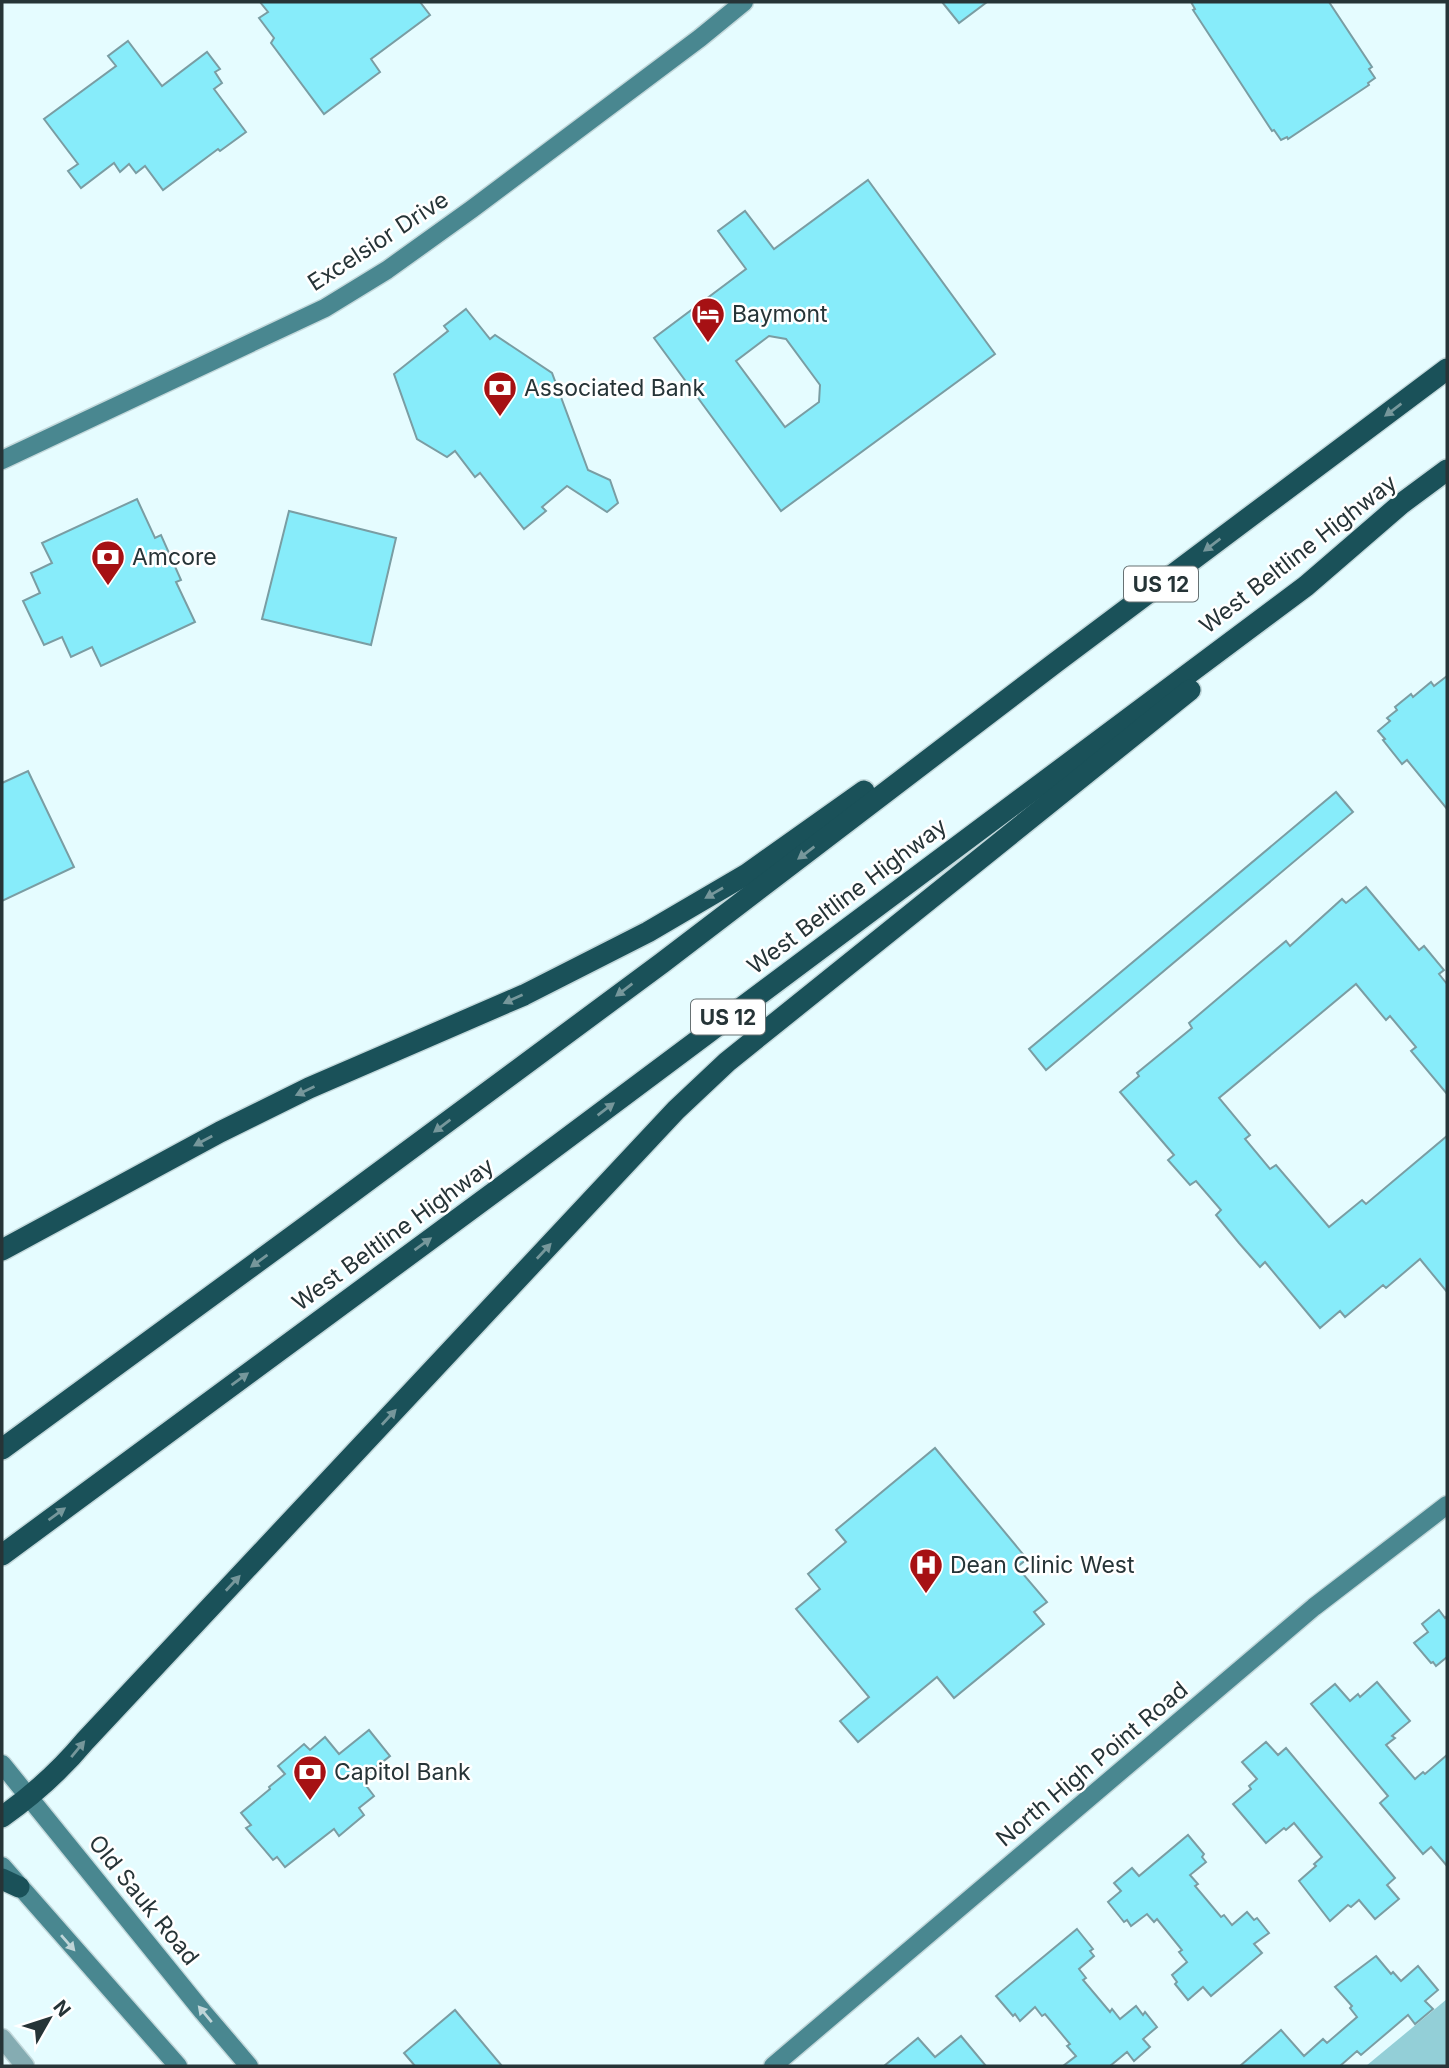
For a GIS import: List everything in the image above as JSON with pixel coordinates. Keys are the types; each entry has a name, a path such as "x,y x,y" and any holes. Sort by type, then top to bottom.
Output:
{"highway":[{"name":"US 12","path":"2,1450 662,963 1447,369"},
{"name":"West Beltline Highway","path":"2,1555 516,1176 1306,586 1401,505 1447,470"},
{"path":"2,1817 30,1797 64,1766 619,1171 718,1070 1221,664 1306,586"},
{"path":"2,1250 220,1132 309,1088 524,995 648,932 747,874 959,725 1055,663"}],"street":[{"name":"Excelsior Drive","path":"2,460 325,308 387,271 700,38 744,2"},
{"name":"North High Point Road","path":"773,2066 1314,1608 1447,1505"},
{"name":"Old Sauk Road","path":"2,1764 249,2066"},
{"path":"2,1867 11,1883 178,2066"},
{"path":"2,2038 24,2066"}],"shaded area":[{"path":"1447,1999 1447,2066 1366,2066"}],"building":[{"path":"260,2 420,2 430,15 371,59 380,72 324,114 271,43 274,38 259,18 268,12"},
{"path":"942,2 987,2 959,23"},
{"path":"1191,2 1329,2 1372,67 1369,69 1375,78 1369,85 1288,139 1287,137 1281,140 1274,130 1272,131 1193,10 1195,9"},
{"path":"128,41 162,86 207,52 220,69 215,72 222,83 214,89 246,132 220,151 218,149 163,190 145,166 136,173 129,164 120,172 114,163 81,188 68,171 78,164 44,119 116,66 108,56"},
{"name":"Baymont","path":"868,180 995,354 781,511 654,338 746,269 718,231 745,211 774,249","holes":["769,336 786,339 820,385 819,402 785,427 736,361"]},
{"path":"466,309 490,339 495,335 552,373 588,470 610,480 618,503 607,512 567,486 542,507 546,511 524,529 480,473 475,477 455,451 447,457 417,439 394,374 448,331 444,326"},
{"name":"Amcore","path":"137,499 155,538 161,535 181,580 176,582 195,622 101,666 92,647 71,657 62,637 44,645 23,601 40,593 31,573 52,563 42,543"},
{"path":"289,511 396,538 371,645 262,619"},
{"path":"1447,676 1447,809 1407,760 1402,764 1378,731 1390,721 1387,718 1397,710 1395,707 1411,694 1413,697 1431,682 1434,686"},
{"path":"28,771 74,867 2,901 2,783"},
{"path":"1336,792 1353,812 1046,1070 1029,1049"},
{"path":"1366,887 1419,950 1424,946 1444,970 1439,974 1447,984 1447,1094 1411,1051 1416,1047 1390,1016 1386,1020 1356,984 1219,1098 1250,1135 1245,1139 1270,1169 1276,1165 1329,1227 1362,1200 1366,1204 1447,1136 1447,1292 1420,1259 1386,1288 1383,1285 1345,1317 1340,1311 1320,1328 1265,1262 1260,1267 1239,1243 1216,1215 1221,1210 1196,1181 1190,1185 1168,1160 1174,1155 1120,1092 1139,1076 1137,1073 1192,1028 1189,1023 1286,941 1290,946 1342,899 1346,903"},
{"name":"Dean Clinic West","path":"935,1448 1027,1559 1017,1567 1047,1602 1034,1612 1044,1624 954,1698 937,1677 858,1742 840,1721 869,1697 796,1609 820,1589 808,1574 846,1542 836,1530"},
{"path":"1439,1610 1445,1618 1447,1616 1447,1657 1436,1666 1414,1643 1428,1632 1422,1624"},
{"path":"1377,1682 1410,1721 1392,1736 1395,1738 1386,1745 1415,1779 1447,1755 1447,1866 1431,1847 1423,1854 1380,1803 1388,1796 1311,1704 1335,1684 1350,1701 1358,1694 1360,1697"},
{"name":"Capitol Bank","path":"369,1730 390,1756 361,1779 374,1796 359,1808 364,1815 339,1836 334,1829 285,1867 277,1857 273,1860 246,1828 251,1825 241,1813 285,1774 278,1766 304,1744 310,1750 325,1737 339,1754"},
{"path":"1266,1742 1278,1755 1286,1748 1395,1878 1387,1885 1399,1899 1375,1919 1359,1900 1351,1907 1348,1905 1330,1921 1299,1881 1322,1857 1294,1823 1266,1843 1233,1804 1251,1789 1249,1786 1257,1779 1242,1762"},
{"path":"1188,1835 1204,1854 1202,1857 1206,1862 1190,1875 1198,1884 1195,1886 1221,1917 1224,1915 1232,1925 1247,1912 1254,1920 1257,1918 1269,1933 1254,1944 1262,1953 1211,1996 1203,1987 1188,2000 1175,1984 1177,1982 1172,1975 1187,1962 1179,1952 1182,1950 1157,1919 1154,1922 1147,1914 1131,1926 1127,1920 1124,1922 1108,1902 1121,1891 1114,1883 1132,1868 1139,1876"},
{"path":"1077,1929 1093,1949 1090,1951 1094,1956 1079,1969 1086,1978 1083,1980 1110,2012 1112,2009 1120,2019 1136,2006 1143,2015 1145,2012 1157,2027 1143,2039 1150,2047 1134,2061 1127,2052 1110,2066 1063,2066 1076,2056 1067,2046 1070,2044 1045,2014 1042,2016 1035,2007 1020,2021 996,1996"},
{"path":"1376,1956 1391,1974 1393,1972 1401,1981 1418,1966 1438,1990 1425,2001 1433,2009 1415,2024 1408,2015 1361,2055 1357,2051 1340,2066 1240,2066 1281,2030 1304,2056 1323,2039 1327,2043 1357,2017 1350,2008 1352,2006 1335,1987"},
{"path":"455,2010 502,2066 415,2066 404,2053"},
{"path":"961,2036 986,2066 884,2066 918,2038 935,2057"}],"place":[{"name":"Baymont","path":"708,344"},
{"name":"Associated Bank","path":"500,418"},
{"name":"Amcore","path":"108,587"},
{"name":"Dean Clinic West","path":"926,1595"},
{"name":"Capitol Bank","path":"310,1802"}]}
